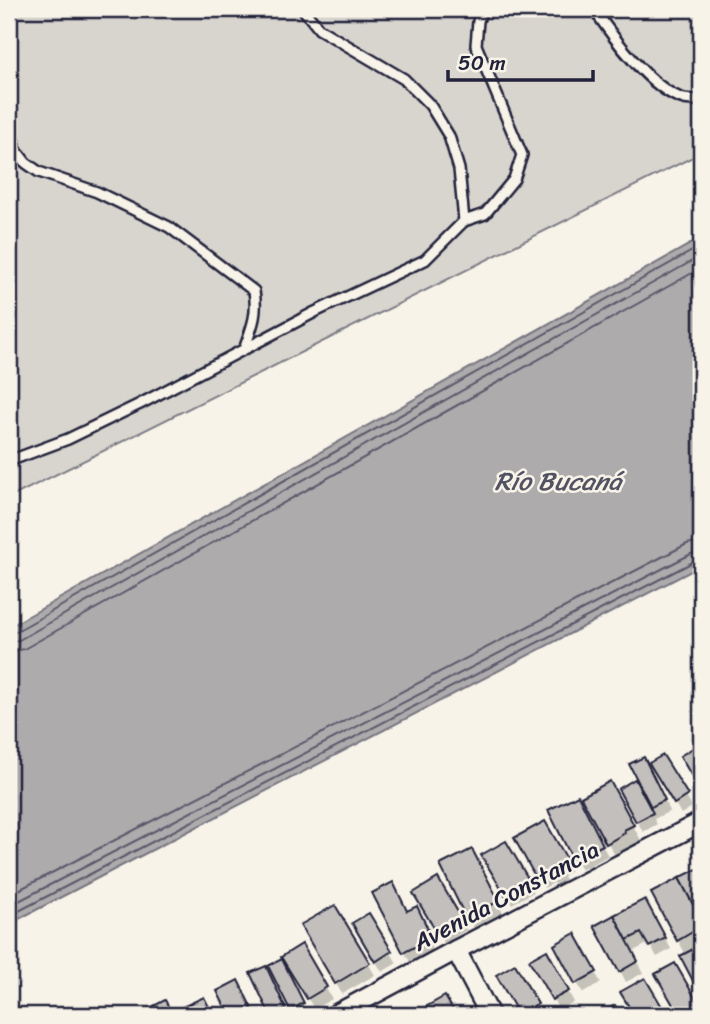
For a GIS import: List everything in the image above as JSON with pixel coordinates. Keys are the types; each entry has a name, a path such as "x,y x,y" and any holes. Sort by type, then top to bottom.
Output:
{"street":[{"name":"Avenida Constancia","path":"335,1015 701,822"},
{"path":"456,950 490,1015"}],"lane":[{"path":"303,9 319,29 404,79 430,105 449,136 458,169 464,221"},
{"path":"9,461 80,433 246,347 425,260 464,221 485,214 514,179 522,155 476,45 482,9"},
{"path":"594,9 611,34 650,77 683,99 701,100"},
{"path":"9,100 10,128 16,150 26,163 39,172 97,192 169,227 254,291 256,317 246,347"}],"shaded area":[{"path":"9,9 701,9 701,153 9,498"}],"water":[{"name":"Río Bucaná","path":"701,238 701,566 9,924 9,627"}],"building":[{"path":"701,743 701,790 700,790 680,756"},
{"path":"663,755 688,795 674,804 649,763"},
{"path":"644,757 665,800 651,807 629,764"},
{"path":"635,779 653,813 636,822 618,789"},
{"path":"610,781 634,825 606,844 581,797"},
{"path":"578,795 603,845 573,860 548,810"},
{"path":"545,821 567,859 558,864 562,871 550,878 548,872 536,878 514,838"},
{"path":"506,841 529,880 505,895 481,855"},
{"path":"472,849 499,901 466,918 440,865"},
{"path":"701,867 701,918 700,918 679,878"},
{"path":"438,878 462,919 437,933 413,893"},
{"path":"679,878 701,920 701,927 677,941 651,893"},
{"path":"393,882 407,911 417,906 428,929 424,932 428,940 403,953 372,893"},
{"path":"645,899 666,938 649,947 641,933 627,940 614,915"},
{"path":"335,905 370,963 335,984 300,925"},
{"path":"369,913 392,951 375,962 352,923"},
{"path":"614,915 638,961 619,972 594,926"},
{"path":"575,933 597,972 575,984 554,945"},
{"path":"302,944 327,987 307,999 281,957"},
{"path":"701,945 701,996 680,956"},
{"path":"547,950 569,991 552,1000 529,960"},
{"path":"282,959 304,1003 290,1010 268,966"},
{"path":"675,963 701,1008 688,1015 679,1015 655,974"},
{"path":"515,964 538,1004 519,1015 496,975"},
{"path":"266,966 286,1009 272,1015 250,973"},
{"path":"645,978 667,1015 634,1015 620,992"},
{"path":"238,980 255,1015 229,1015 217,991"},
{"path":"445,996 456,1015 416,1015 415,1013"},
{"path":"204,997 213,1015 181,1015 178,1009"},
{"path":"165,1000 173,1015 149,1015 146,1010"},
{"path":"615,1005 621,1015 597,1015"}]}
